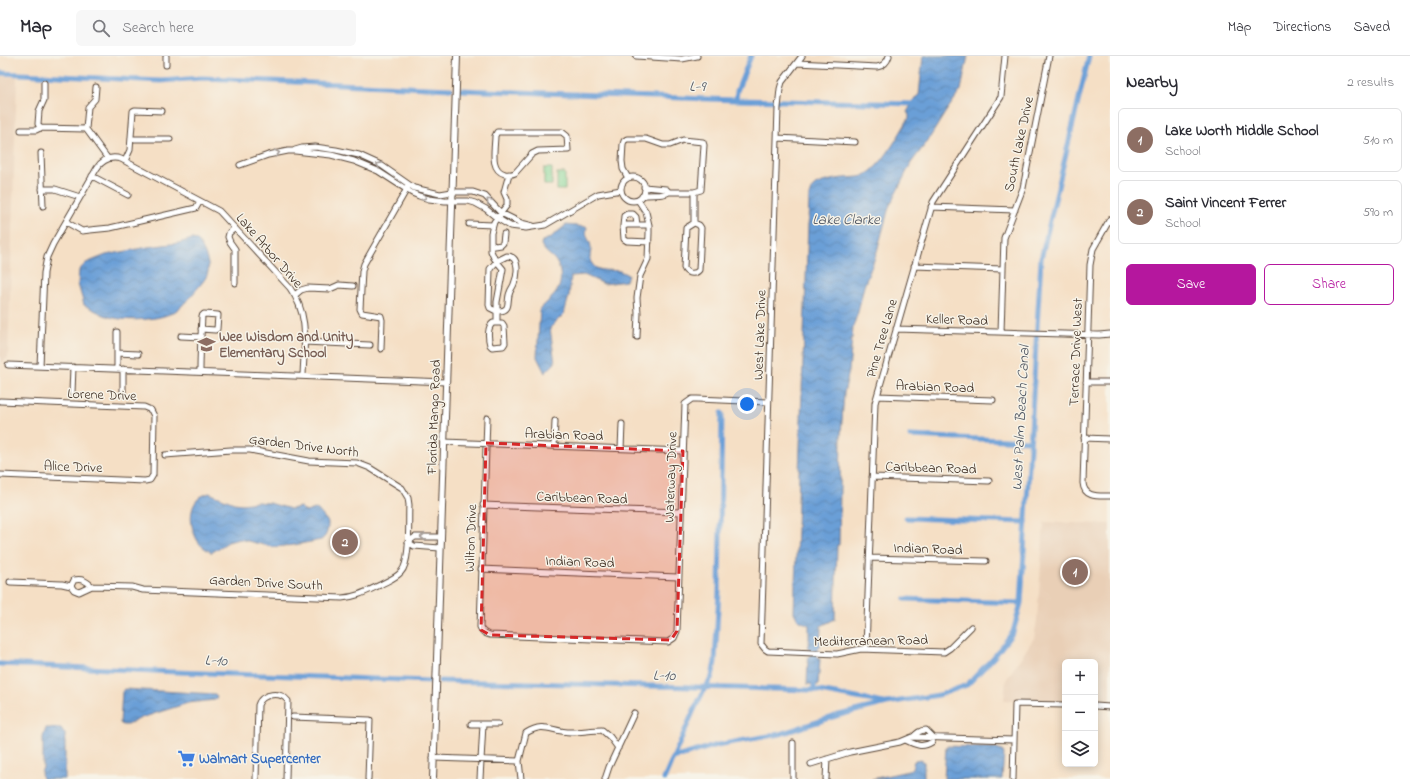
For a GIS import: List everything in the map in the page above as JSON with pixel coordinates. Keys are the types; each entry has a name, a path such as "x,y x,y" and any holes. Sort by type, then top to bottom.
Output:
{"street":[{"path":"166,56 166,65"},
{"name":"Florida Mango Road","path":"433,779 457,56"},
{"path":"636,56 682,58 696,56"},
{"name":"West Lake Drive","path":"763,647 761,640 778,108 782,82 802,56"},
{"path":"797,63 876,67 886,62 889,56"},
{"name":"Pine Tree Lane","path":"866,649 874,403 931,207 1001,97 1004,56"},
{"name":"South Lake Drive","path":"1001,332 1004,238 1023,188 1049,56"},
{"path":"40,128 38,124 39,111 44,100 44,83"},
{"path":"40,366 45,266 48,253 99,165 108,159 86,129 88,107 95,99 96,87"},
{"path":"125,161 130,150 133,112 135,110 162,111"},
{"path":"20,130 36,130 40,128 86,129"},
{"path":"497,132 562,132 567,136 568,150 538,151 532,154 515,173 509,174 500,172 494,165 495,136 497,132"},
{"path":"777,138 855,142"},
{"path":"131,139 170,139"},
{"path":"628,178 623,169 622,161 623,144 627,139 646,139 663,145 670,145 679,140 703,142 702,187 699,192 648,194 640,198 634,201 627,200 622,194 621,190 623,182 628,178 634,177 641,180 644,187 640,198 646,212 649,225 648,259 640,276 637,298 638,337"},
{"path":"240,165 269,155 295,151 302,148 315,147 359,155 381,165 408,187 412,193 429,199 468,201 475,203 510,226 526,228 545,225 598,194 621,190"},
{"path":"295,151 331,155 354,161 408,187 433,193 473,192 485,196 501,213 521,223 534,227"},
{"path":"41,153 43,206"},
{"name":"Lake Arbor Drive","path":"108,159 118,158 125,161 219,211 290,288 295,295 303,315 305,328 303,376"},
{"path":"496,323 498,290 503,272 502,266 496,261 492,254 491,244 493,225 508,202 504,192 509,174"},
{"path":"92,176 128,195"},
{"path":"381,349 381,316 362,312 360,309 362,271 408,187"},
{"path":"644,187 666,189 669,192"},
{"path":"42,189 55,189 80,197"},
{"path":"694,192 694,223"},
{"path":"66,222 82,231 110,228 196,208 200,201"},
{"path":"931,207 1015,210"},
{"path":"637,225 636,217 633,214 627,214 624,216 624,239 627,241 649,242"},
{"name":"Terrace Drive West","path":"1110,219 1097,242 1091,257 1090,265 1082,483 1084,490 1087,493 1094,496 1110,496"},
{"path":"694,223 700,225 701,228 699,270 694,274 688,273 684,268 686,228 694,223"},
{"path":"469,224 493,225"},
{"path":"623,226 649,225"},
{"path":"235,228 228,237 235,249 235,283"},
{"path":"491,244 495,246 501,245 503,243 504,234"},
{"path":"511,256 517,262 516,280 510,292 508,307 506,310 497,311 490,308 489,305 490,269 496,261 511,256"},
{"path":"914,266 1003,269"},
{"path":"295,295 301,290 308,288 330,289 339,285 353,286"},
{"path":"200,372 202,316 204,314 218,315 218,329 202,329"},
{"path":"496,323 502,324 505,329 505,343 499,347 492,347 489,341 490,325 496,323"},
{"name":"Keller Road","path":"896,329 1087,335 1110,334"},
{"path":"116,369 117,332"},
{"path":"181,336 201,337"},
{"path":"304,342 370,345"},
{"path":"117,354 138,354"},
{"path":"8,364 446,382"},
{"path":"72,393 73,367"},
{"path":"123,369 123,394"},
{"path":"1086,382 1110,382"},
{"name":"Arabian Road","path":"876,396 993,400"},
{"name":"Waterway Drive","path":"676,635 685,404 688,401 697,399 768,402"},
{"name":"Lorene Drive","path":"0,401 144,407 151,410 154,416 153,476 150,480 145,481"},
{"name":"Wilton Drive","path":"487,418 481,569 480,627 483,633 490,635 668,642 676,635"},
{"path":"554,446 555,421"},
{"path":"621,449 622,424"},
{"path":"1084,438 1110,439"},
{"name":"Arabian Road","path":"444,442 683,451"},
{"name":"Garden Drive North","path":"165,455 250,450 309,461 354,463 364,465 399,486 407,494 409,505 408,542"},
{"name":"Alice Drive","path":"0,476 145,481"},
{"name":"Caribbean Road","path":"872,477 989,480"},
{"name":"Caribbean Road","path":"483,504 681,512"},
{"path":"440,537 415,537 408,542 414,546 440,548"},
{"name":"Garden Drive South","path":"10,582 62,584 71,586 74,590 79,592 92,586 132,587 143,590 350,597 365,593 399,574 404,569 407,562 408,542"},
{"name":"Indian Road","path":"870,558 986,561"},
{"name":"Indian Road","path":"481,569 678,577"},
{"name":"Garden Drive South","path":"71,586 74,580 80,578 92,586"},
{"name":"Mediterranean Road","path":"763,647 768,651 840,654 854,650 866,649 944,652 950,648 970,627"},
{"path":"256,779 258,705 262,697 267,695 285,697 288,701 286,779"},
{"path":"1013,779 1015,704 1062,705"},
{"path":"1098,706 1110,707"},
{"path":"605,779 634,713"},
{"path":"293,717 370,720 368,779"},
{"path":"471,724 498,724"},
{"path":"480,779 483,724"},
{"path":"521,779 519,761 526,733 534,728 544,726 572,732 602,730 610,737 618,748"},
{"path":"811,764 850,752 916,737 1014,740"},
{"path":"916,737 917,745"},
{"path":"905,740 917,745 926,746 932,742 933,737"},
{"path":"793,743 793,779"},
{"path":"433,758 519,761"},
{"path":"826,779 827,759"}],"highlighted area":[{"path":"486,443 683,451 677,631 671,640 490,635 481,630"}],"shaded area":[{"path":"0,76 17,77 8,358 0,364"},
{"path":"1044,522 1110,524 1110,705 1098,704 1098,659 1062,659 1062,703 1004,700 1006,680 1034,638 1037,620"}],"green space":[{"path":"544,168 552,168 552,185 544,185"},
{"path":"557,173 565,173 565,190 557,190"}],"water":[{"name":"Lake Clarke","path":"923,56 968,56 961,90 927,142 911,163 889,207 876,255 864,286 853,327 849,371 844,393 841,435 839,545 837,545 835,619 821,626 820,647 818,649 817,656 820,659 818,685 807,684 808,657 810,656 810,649 808,647 809,625 798,620 794,612 809,196 815,185 842,178 863,176 877,166 909,118 907,112 916,97 919,95"},
{"path":"566,225 587,227 586,233 591,248 590,258 594,266 598,269 620,271 628,275 626,281 604,284 584,275 571,276 569,296 564,314 550,328 555,363 545,373 537,357 540,309 556,293 560,284 560,272 557,263 543,249 541,244 542,241 550,238"},
{"path":"192,239 197,240 204,253 208,263 208,273 191,296 174,312 155,318 127,320 104,315 84,305 78,284 79,270 86,263 106,255 179,243"},
{"path":"209,493 234,503 269,503 291,509 300,507 306,512 315,509 318,510 328,522 327,532 325,537 321,540 273,547 239,539 228,542 211,553 199,543 194,533 191,521 192,509 198,499"},
{"path":"124,689 215,694 217,696 215,700 188,703 141,718 127,725 122,725 120,723 122,692"},
{"path":"46,728 61,728 65,734 65,779 42,779 43,737"},
{"path":"946,746 997,748 1002,750 1004,754 1002,779 944,779"},
{"path":"921,760 924,762 924,779 872,779 908,771 912,768 914,761"}],"waterway":[{"path":"736,100 737,91 751,56"},
{"name":"West Palm Beach Canal","path":"673,758 717,745 780,734 839,715 887,703 939,695 967,685 994,657 1013,632 1021,603 1041,259 1089,56"},
{"name":"L-9","path":"0,73 161,81 202,78 451,89"},
{"name":"L-9","path":"460,90 736,100 917,104"},
{"path":"664,779 693,712 712,677 715,662 719,591 722,413"},
{"path":"910,436 1030,441"},
{"path":"906,518 1025,522"},
{"path":"905,599 1021,603"},
{"name":"L-10","path":"0,664 432,681"},
{"path":"814,679 814,690"},
{"name":"L-10","path":"440,681 814,690 884,703"}],"place":[{"name":"Wee Wisdom and Unity Elementary School","path":"206,344"},
{"name":"Saint Vincent Ferrer","path":"345,542"},
{"name":"Lake Worth Middle School","path":"1075,572"},
{"name":"Walmart Supercenter","path":"186,758"}]}
